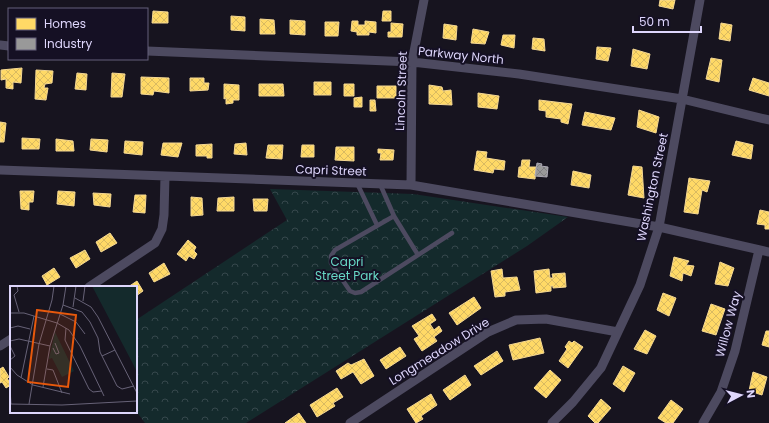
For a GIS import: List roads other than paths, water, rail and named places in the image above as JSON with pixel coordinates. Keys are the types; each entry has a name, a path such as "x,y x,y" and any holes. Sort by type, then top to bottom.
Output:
{"street":[{"name":"Lincoln Street","path":"412,185 412,62 424,0"},
{"name":"Washington Street","path":"552,423 601,368 640,284 659,227 700,0"},
{"name":"Parkway North","path":"148,51 412,62 519,74 682,99 769,120"},
{"name":"Capri Street","path":"0,170 412,185 659,227 769,252"},
{"path":"90,286 155,243 162,229 164,215 165,176"},
{"name":"Willow Way","path":"703,423 721,392 735,351 759,250"},
{"name":"Longmeadow Drive","path":"350,423 488,332 516,320 546,319 618,332"},
{"path":"0,346 10,340"}],"lane":[{"path":"357,183 377,226"},
{"path":"380,184 394,216 418,255"},
{"path":"394,216 335,250 331,256 331,263 350,291 355,293 361,292 452,233"}],"park label":[{"name":"Capri Street Park","path":"347,268"}]}
